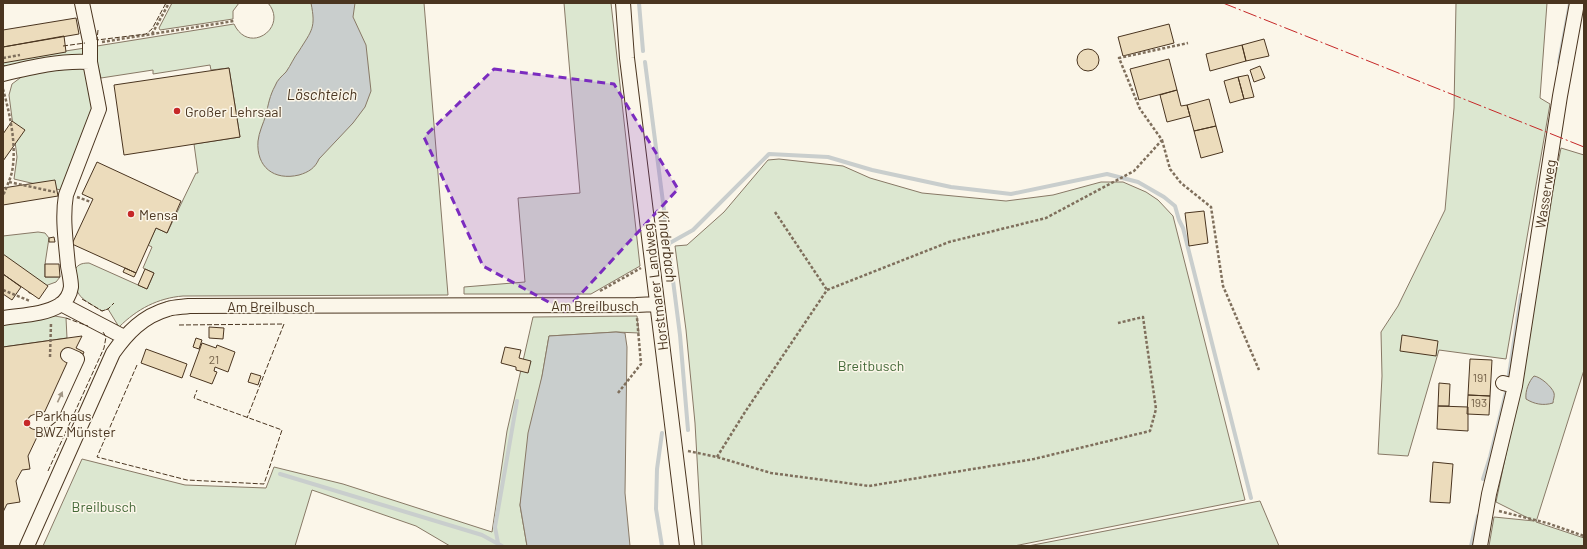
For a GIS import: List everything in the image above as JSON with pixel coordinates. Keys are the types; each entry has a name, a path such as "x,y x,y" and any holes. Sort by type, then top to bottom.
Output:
{"street":[{"path":"3,318 42,312 57,306 68,297 71,288 64,206 66,195 99,109 90,62 90,42 82,3"},
{"name":"Horstmarer Landweg","path":"623,3 627,58 687,546"},
{"name":"Wasserweg","path":"1480,546 1577,3"},
{"path":"3,74 52,64 78,61 90,62"},
{"name":"Am Breilbusch","path":"27,546 113,353 124,337 148,317 168,309 189,306 636,306 657,304"},
{"path":"57,306 124,337"},
{"path":"35,422 46,420 51,416 77,359 68,355"}],"path":[{"path":"168,3 152,34 234,21"},
{"path":"1188,43 1119,58 1140,109 1162,140 1170,169 1181,183 1211,207 1223,286 1259,370"},
{"path":"3,89 8,107 14,149 12,173 9,182 4,189 3,196"},
{"path":"717,457 753,400 827,290 949,242 1046,218 1134,172 1162,140"},
{"path":"9,182 91,202"},
{"path":"775,212 827,290"},
{"path":"586,305 592,296 647,264 651,260"},
{"path":"50,357 49,340 57,306"},
{"path":"618,393 641,364 636,306"},
{"path":"688,451 717,457 771,473 869,486 1034,460 1150,431 1156,409 1143,317 1118,323"},
{"path":"1487,508 1547,523 1584,536"}],"highlighted area":[{"path":"494,69 614,84 678,189 565,311 483,266 424,137"}],"green space":[{"path":"172,3 239,3 233,11 233,19 160,30 159,28"},
{"path":"268,3 424,3 448,295 183,296 165,299 148,306 133,315 119,327 108,309 102,311 84,300 78,293 74,282 74,270 77,266 83,263 89,263 147,289 154,273 143,268 152,247 148,245 156,228 167,233 196,173 198,173 194,144 240,137 229,68 211,70 210,65 153,74 153,70 101,78 96,60 97,46 234,24 241,33 249,38 257,38 270,29 274,21 273,12"},
{"path":"564,3 611,3 640,266 591,294 464,294 464,287 525,282 518,198 580,193"},
{"path":"1456,3 1547,3 1540,98 1550,104 1506,359 1439,350 1408,456 1378,454 1382,376 1381,332 1398,306 1445,210 1454,108"},
{"path":"85,48 82,55 6,66 3,65 3,62 7,60"},
{"path":"82,68 86,71 93,109 65,191 14,179 17,157 9,95 12,84 24,75 33,72"},
{"path":"1561,148 1584,155 1584,370 1536,522 1584,538 1584,546 1489,546 1494,517 1534,521 1496,502 1517,401 1548,214"},
{"name":"Breitbusch","path":"779,159 843,166 870,178 922,193 1006,201 1053,195 1101,182 1123,182 1146,192 1158,200 1173,216 1245,500 1014,546 702,546 695,423 686,330 675,246 687,245 724,212 768,160"},
{"path":"38,232 45,233 49,238 45,264 45,277 60,277 56,282 45,286 36,295 29,293 25,281 11,285 3,280 3,236"},
{"path":"55,316 66,318 67,338 3,347 3,322"},
{"name":"Breilbusch","path":"637,316 639,333 616,332 549,336 520,505 527,546 450,546 416,526 312,490 295,546 43,546 82,459 185,485 266,488 274,467 343,484 492,532 507,431 533,317"},
{"path":"1260,501 1279,546 1028,546"}],"water":[{"name":"Löschteich","path":"311,3 355,3 353,17 366,45 371,91 365,107 353,123 319,159 314,167 299,175 282,176 268,170 264,165 258,150 258,141 270,96 278,80 288,69 312,28 313,18"},
{"path":"616,332 625,333 627,347 625,493 630,546 527,546 520,505 528,433 542,376 549,336"},
{"path":"1534,376 1543,380 1551,388 1554,394 1553,403 1539,404 1526,399 1528,386"}],"building":[{"path":"76,18 79,34 3,47 3,30"},
{"path":"1169,24 1174,43 1123,56 1118,37"},
{"path":"64,36 66,52 3,63 3,47"},
{"path":"1264,39 1269,56 1246,61 1242,45"},
{"path":"1242,45 1246,61 1210,71 1206,54"},
{"path":"1088,49 1096,52 1099,60 1096,68 1088,71 1080,68 1077,60 1080,52"},
{"path":"1169,59 1177,90 1139,100 1130,69"},
{"path":"1260,66 1265,78 1254,82 1250,70"},
{"name":"Großer Lehrsaal","path":"229,68 240,137 124,155 114,85"},
{"path":"1248,75 1254,97 1244,99 1238,77"},
{"path":"1238,77 1244,99 1230,103 1224,81"},
{"path":"1177,90 1181,106 1187,105 1190,116 1167,122 1160,95"},
{"path":"1209,99 1216,126 1194,131 1187,105"},
{"path":"12,121 25,130 3,161 3,134"},
{"path":"1216,126 1223,152 1201,158 1194,131"},
{"name":"Mensa","path":"97,162 181,201 167,233 156,228 136,273 72,244 93,199 82,194"},
{"path":"55,180 58,196 3,205 3,188"},
{"path":"1204,211 1208,243 1189,246 1185,213"},
{"path":"54,237 55,242 49,242 49,238"},
{"path":"3,254 48,286 39,299 3,274"},
{"path":"45,264 59,264 60,277 45,277"},
{"path":"125,268 136,273 134,277 123,272"},
{"path":"145,269 154,273 147,289 138,285"},
{"path":"3,274 21,287 12,300 3,294"},
{"path":"209,327 224,328 223,339 209,338"},
{"path":"1402,335 1438,341 1436,356 1400,351"},
{"name":"Parkhaus BWZ Münster","path":"82,336 76,348 84,352 55,418 44,426 45,436 37,437 28,456 30,469 22,470 16,481 20,502 7,504 3,512 3,347"},
{"path":"196,338 202,340 199,349 193,347"},
{"path":"202,343 216,348 217,345 235,352 228,372 215,367 214,371 217,372 212,384 190,376"},
{"path":"505,347 521,350 519,358 531,361 528,373 516,370 516,367 501,363"},
{"path":"146,349 187,364 182,378 141,363"},
{"path":"1470,359 1492,360 1490,396 1468,395"},
{"path":"251,373 261,376 258,385 248,382"},
{"path":"1439,383 1450,384 1449,406 1438,406"},
{"path":"1468,395 1490,396 1489,415 1467,414"},
{"path":"1438,406 1468,407 1468,431 1437,429"},
{"path":"1433,462 1453,464 1450,503 1430,502"}],"waterway":[{"name":"Kinderbach","path":"639,3 643,51"},
{"path":"1559,62 1570,3"},
{"name":"Kinderbach","path":"645,62 680,335 688,430"},
{"path":"668,244 693,230 769,154 828,157 872,170 951,187 1011,194 1107,174 1138,182 1164,197 1175,206 1183,228 1251,498"},
{"path":"1508,381 1521,295"},
{"path":"1483,479 1507,388"},
{"path":"498,543 495,527 517,401"},
{"name":"Kinderbach","path":"662,433 657,469 656,509 662,546"},
{"path":"280,474 482,535 502,546"},
{"path":"1471,546 1478,516"}],"fence":[{"path":"98,30 97,40 146,34 152,29 166,3"},
{"path":"63,46 85,43"},
{"path":"82,299 102,311 108,309 114,303"},
{"path":"66,318 88,326"},
{"path":"179,325 284,324 247,418"},
{"path":"48,471 104,348 106,337 103,332"},
{"path":"137,365 97,457 187,480 264,484 282,430 194,398 197,390"}],"power":[{"path":"1223,3 1584,147"}],"place":[{"name":"Großer Lehrsaal","path":"177,111"},
{"name":"Mensa","path":"131,214"},
{"name":"Parkhaus BWZ Münster","path":"27,423"}]}
